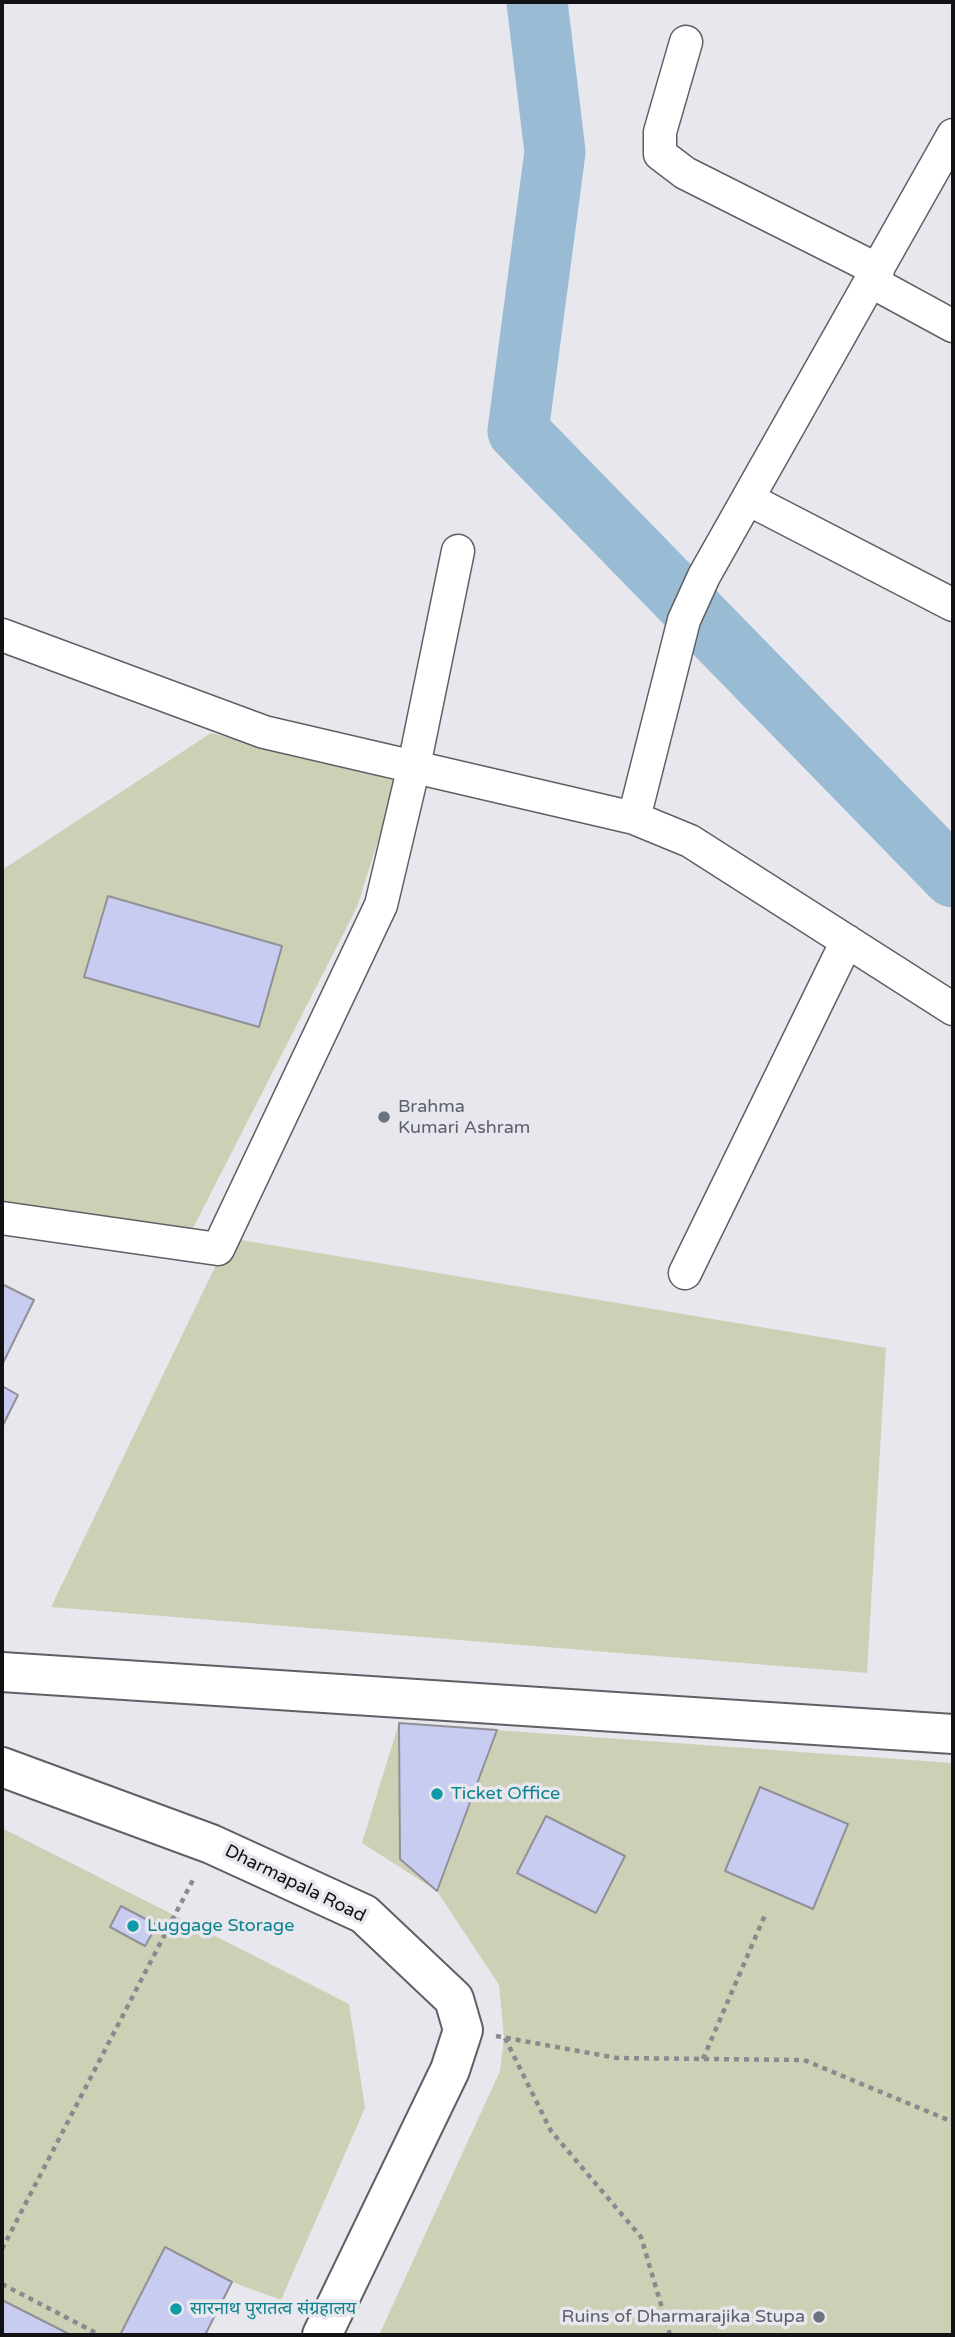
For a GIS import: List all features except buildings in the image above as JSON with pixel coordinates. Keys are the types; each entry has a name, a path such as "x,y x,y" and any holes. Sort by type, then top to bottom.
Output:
{"street":[{"path":"686,42 660,132 660,154 685,173 875,276 953,326"},
{"path":"634,818 684,620 704,576 953,135"},
{"path":"748,499 953,605"},
{"path":"2,1218 218,1249 381,905 414,766 458,551"},
{"path":"2,635 264,732 634,818 690,841 953,1009"},
{"path":"685,1273 847,941"},
{"path":"2,1672 953,1734"},
{"name":"Dharmapala Road","path":"2,1767 211,1844 364,1914 454,1998 463,2030"},
{"path":"322,2335 450,2070 463,2030"}],"path":[{"path":"2,2249 211,1844"},
{"path":"703,2059 765,1915"},
{"path":"463,2030 617,2058 804,2060 953,2122"},
{"path":"504,2038 551,2131 641,2237 670,2335"},
{"path":"2,2284 96,2333"}],"green space":[{"path":"211,733 397,781 357,907 190,1234 2,1211 2,870"},
{"path":"229,1238 886,1348 867,1673 51,1607"},
{"path":"399,1723 953,1763 953,2335 379,2335 500,2071 504,2037 499,1985 437,1891 362,1843"},
{"path":"2,1828 349,2004 365,2108 281,2300 232,2282 165,2247 120,2335 71,2335 2,2300"}],"waterway":[{"path":"537,2 555,152 518,431 953,877"}],"place":[{"name":"Brahma Kumari Ashram","path":"384,1117"},
{"name":"Ticket Office","path":"437,1794"},
{"name":"Luggage Storage","path":"133,1926"},
{"name":"सारनाथ पुरातत्व संग्रहालय","path":"176,2309"},
{"name":"Ruins of Dharmarajika Stupa","path":"819,2317"}]}
